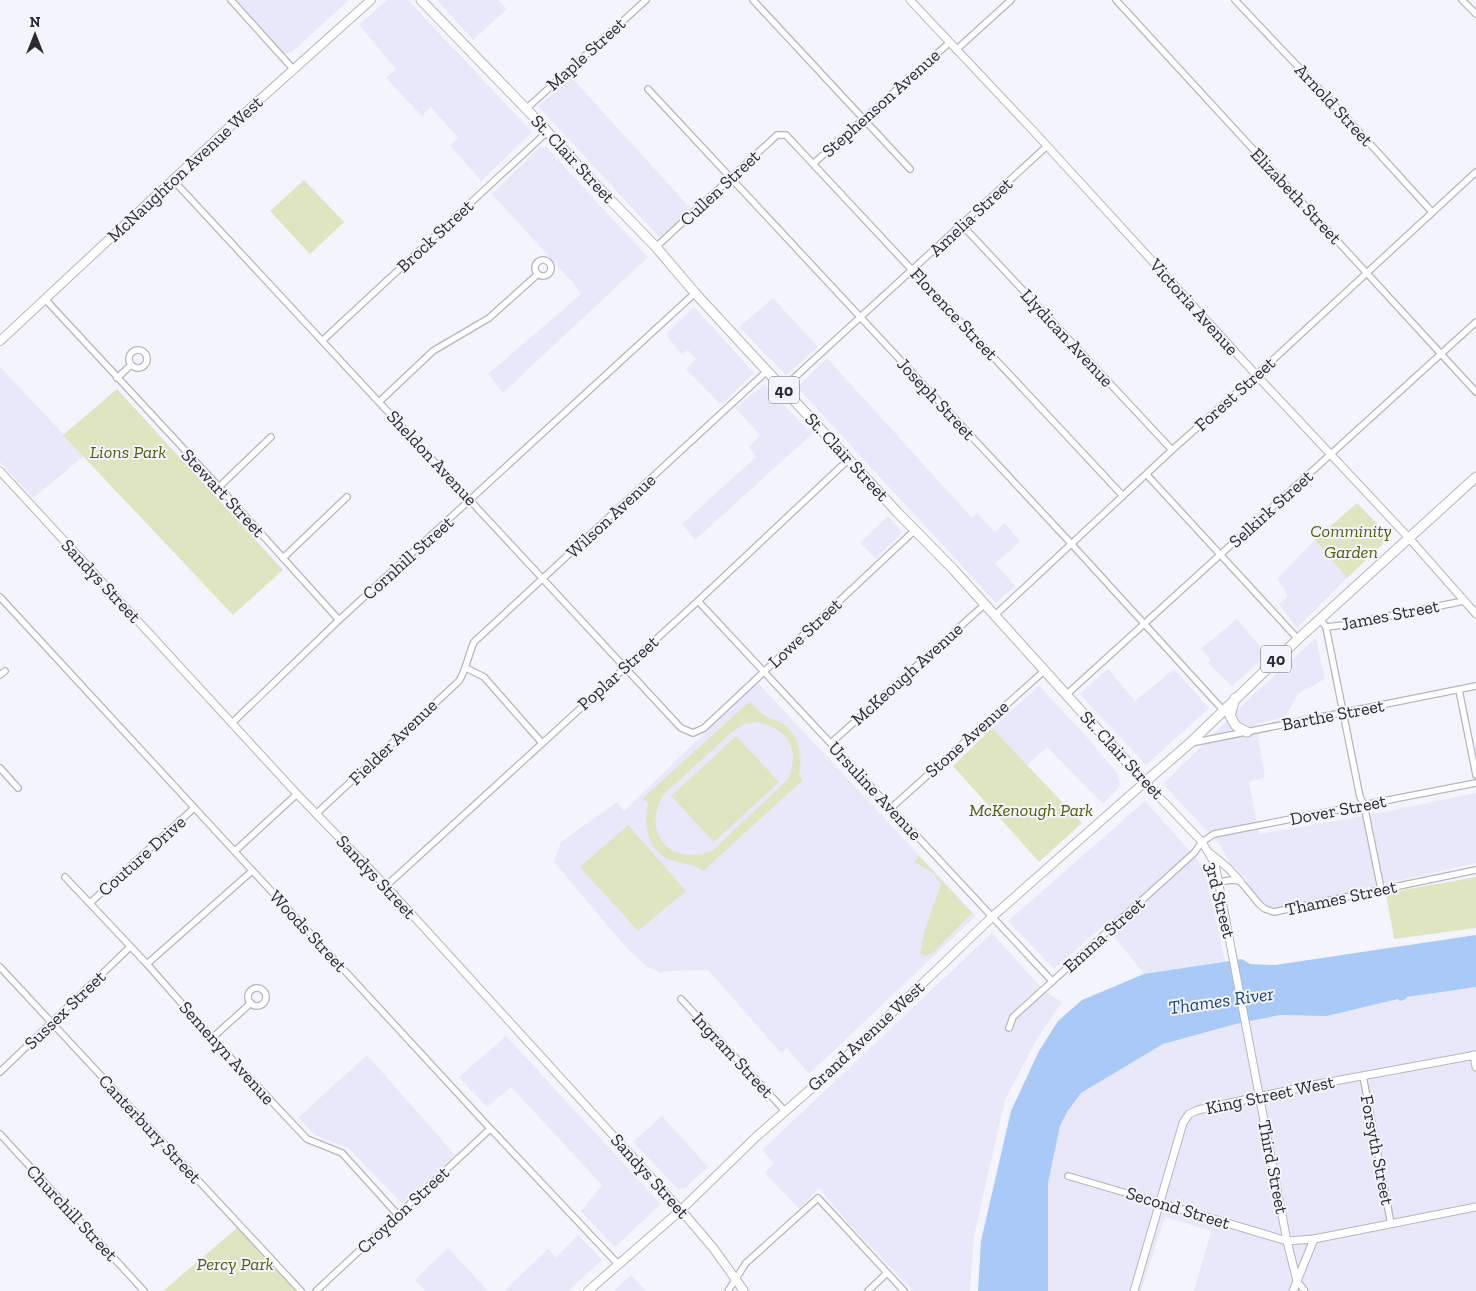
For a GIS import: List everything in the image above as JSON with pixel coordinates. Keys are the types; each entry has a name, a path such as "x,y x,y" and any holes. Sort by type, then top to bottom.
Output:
{"main road":[{"name":"McNaughton Avenue West","path":"0,340 371,0"},
{"name":"St. Clair Street","path":"421,0 656,247 695,293 953,570 1145,782"},
{"name":"40","path":"1145,782 1190,743 1298,639 1323,623 1409,538 1476,477"},
{"path":"1235,698 1230,716 1236,726 1247,732"},
{"name":"Grand Avenue West","path":"588,1291 681,1210 757,1136 829,1073 992,917 1145,782"},
{"name":"Sandys Street","path":"681,1210 714,1249 744,1291"}],"street":[{"path":"231,0 294,70"},
{"name":"Maple Street","path":"526,109 646,0"},
{"path":"753,0 910,169"},
{"name":"Victoria Avenue","path":"910,0 1047,146 1256,376 1409,538 1476,614"},
{"path":"956,50 1011,0"},
{"name":"Elizabeth Street","path":"1116,0 1476,392"},
{"name":"Arnold Street","path":"1235,0 1432,212"},
{"path":"1462,0 1476,14"},
{"name":"Stephenson Avenue","path":"814,162 949,43"},
{"name":"Joseph Street","path":"648,89 1223,710"},
{"name":"Brock Street","path":"323,340 547,132"},
{"name":"Cullen Street","path":"656,247 777,135 785,134"},
{"name":"Florence Street","path":"785,134 814,162 1123,496"},
{"name":"Amelia Street","path":"783,388 1047,146"},
{"name":"Forest Street","path":"994,616 1172,450 1368,274 1476,172"},
{"name":"Sheldon Avenue","path":"173,180 682,728 693,733"},
{"name":"Llydican Avenue","path":"962,225 1172,450"},
{"path":"380,401 433,351 489,318 538,274"},
{"name":"Cornhill Street","path":"232,723 340,620 695,293"},
{"name":"Stewart Street","path":"45,299 340,620"},
{"name":"Selkirk Street","path":"1066,695 1476,322"},
{"path":"116,378 132,365"},
{"name":"Wilson Avenue","path":"466,668 469,652 474,642 767,371"},
{"path":"219,487 271,437"},
{"name":"Poplar Street","path":"386,886 494,790 542,743 698,601 849,459"},
{"name":"Sandys Street","path":"0,471 297,794 386,886 681,1210"},
{"path":"1147,474 1220,556 1298,639"},
{"path":"283,558 347,497"},
{"name":"Lowe Street","path":"693,733 704,728 915,530"},
{"name":"Woods Street","path":"0,597 490,1129 618,1264"},
{"name":"Ursuline Avenue","path":"698,601 1052,981"},
{"name":"James Street","path":"1323,623 1344,625 1464,601"},
{"name":"McKeough Avenue","path":"831,743 984,605"},
{"path":"1323,623 1381,889"},
{"path":"466,668 484,677 542,743"},
{"name":"Fielder Avenue","path":"316,814 459,680 466,668"},
{"name":"Stone Avenue","path":"891,808 1044,671"},
{"name":"Barthe Street","path":"1190,743 1476,686"},
{"path":"1459,690 1476,775"},
{"path":"0,768 18,788"},
{"name":"St. Clair Street","path":"1145,782 1202,842 1208,853"},
{"name":"Dover Street","path":"1202,842 1214,834 1476,783"},
{"path":"235,851 297,794"},
{"name":"Couture Drive","path":"90,903 194,808"},
{"name":"Emma Street","path":"1009,1028 1013,1017 1194,853 1202,842"},
{"path":"1208,853 1228,868 1240,881"},
{"name":"3rd Street","path":"1208,853 1215,864 1231,947"},
{"path":"147,964 252,870"},
{"name":"Thames Street","path":"1240,881 1260,905 1274,912 1320,904 1381,889 1476,870"},
{"name":"Semenyn Avenue","path":"65,877 307,1139 342,1153 398,1216"},
{"path":"1219,882 1240,881"},
{"name":"Sussex Street","path":"0,1072 130,947"},
{"name":"Third Street","path":"1231,947 1287,1241 1297,1281"},
{"name":"Canterbury Street","path":"0,967 301,1291"},
{"name":"Ingram Street","path":"681,999 785,1111"},
{"path":"212,1038 251,1002"},
{"path":"1475,1055 1476,1068"},
{"name":"King Street West","path":"1134,1291 1185,1118 1198,1110 1260,1096 1475,1055"},
{"name":"Forsyth Street","path":"1363,1076 1391,1224"},
{"name":"Croydon Street","path":"316,1291 490,1129"},
{"name":"Churchill Street","path":"0,1134 144,1291"},
{"name":"Second Street","path":"1068,1176 1287,1241"},
{"path":"728,1291 746,1263 818,1198 904,1291"},
{"path":"1287,1241 1314,1239 1476,1207"},
{"path":"1293,1291 1314,1239"},
{"path":"868,1291 887,1273"},
{"path":"1297,1281 1305,1291"}],"shaded area":[{"path":"237,0 349,0 292,52 285,54"},
{"path":"387,0 408,0 532,132 481,181 450,145 458,138 431,107 422,116 386,78 396,69 359,25"},
{"path":"437,0 498,0 507,9 473,40"},
{"path":"572,78 692,210 661,239 538,106"},
{"path":"546,147 648,257 503,393 488,374 581,294 575,285 492,194 539,148"},
{"path":"773,298 818,347 786,375 739,327"},
{"path":"694,307 754,373 721,405 686,369 696,359 688,350 682,355 666,334"},
{"path":"827,358 972,518 977,513 995,532 1005,523 1020,542 995,563 1015,586 996,603 797,387"},
{"path":"0,367 84,456 33,498 0,462"},
{"path":"764,384 812,434 695,540 682,524 756,457 749,447 760,435 735,408"},
{"path":"888,516 902,532 876,559 860,543"},
{"path":"1315,540 1347,578 1297,628 1279,604 1287,597 1285,590 1277,579"},
{"path":"1237,619 1267,655 1232,686 1208,663 1211,660 1201,649"},
{"path":"1316,638 1325,679 1298,694 1285,717 1256,724 1265,777 1249,782 1259,834 1369,815 1476,793 1476,863 1287,906 1275,908 1266,906 1248,886 1245,877 1229,862 1220,845 1163,784 1249,699"},
{"path":"1108,669 1135,701 1174,669 1209,708 1146,765 1080,694"},
{"path":"757,682 976,916 809,1074 787,1048 781,1053 708,970 666,971 661,973 647,967 625,946 554,862 561,842 617,802 624,811"},
{"path":"1039,686 1086,736 1118,774 1120,786 1103,804 1047,747 1027,765 992,728"},
{"path":"1145,801 1204,867 1225,961 1144,974 1103,926 1054,969 1008,921"},
{"path":"992,933 1037,983 1062,1002 1038,1037 1005,1100 974,1236 970,1291 913,1291 849,1224 819,1188 799,1209 765,1173 774,1163 762,1150"},
{"path":"1476,987 1476,1291 1312,1291 1306,1285 1291,1291 1194,1291 1211,1231 1165,1217 1141,1291 1048,1291 1048,1183 1060,1126 1067,1112 1081,1093 1163,1044 1236,1024 1280,1015 1327,1016 1407,997"},
{"path":"506,1036 661,1204 615,1247 581,1211 602,1185 511,1087 487,1107 459,1077"},
{"path":"367,1055 455,1155 402,1203 349,1149 315,1135 298,1118"},
{"path":"662,1116 708,1167 685,1188 678,1189 633,1142"},
{"path":"578,1235 602,1260 568,1291 504,1291 549,1248 555,1258"},
{"path":"448,1248 488,1291 425,1291 415,1280"},
{"path":"631,1275 646,1291 614,1291"}],"green space":[{"path":"304,180 344,222 310,254 270,211"},
{"name":"Lions Park","path":"117,389 283,570 233,615 63,435"},
{"name":"Comminity Garden","path":"1357,503 1390,537 1347,578 1315,540"},
{"path":"750,701 762,714 782,723 788,728 799,746 801,761 799,775 803,780 703,871 665,857 653,846 647,830 648,803 643,798","holes":["759,722 778,730 790,743 793,759 788,779 712,851 697,855 684,854 664,844 658,834 656,823 657,810 663,795 731,733 744,724"]},
{"name":"McKenough Park","path":"992,728 1082,823 1039,862 953,766"},
{"path":"736,736 779,782 714,842 671,796"},
{"path":"628,825 686,891 638,931 580,867"},
{"path":"919,856 972,913 934,952 925,956 920,953 921,944 941,884 932,872 914,862"},
{"path":"1476,877 1476,928 1394,939 1386,893"},
{"name":"Percy Park","path":"237,1228 296,1291 163,1291"}],"water":[{"name":"Thames River","path":"1476,935 1476,987 1407,997 1400,1001 1398,999 1327,1016 1280,1015 1236,1024 1163,1044 1081,1093 1067,1112 1060,1126 1048,1183 1048,1291 978,1291 981,1241 1011,1111 1039,1051 1058,1021 1082,1000 1144,974 1242,959 1250,964 1275,965"}]}
